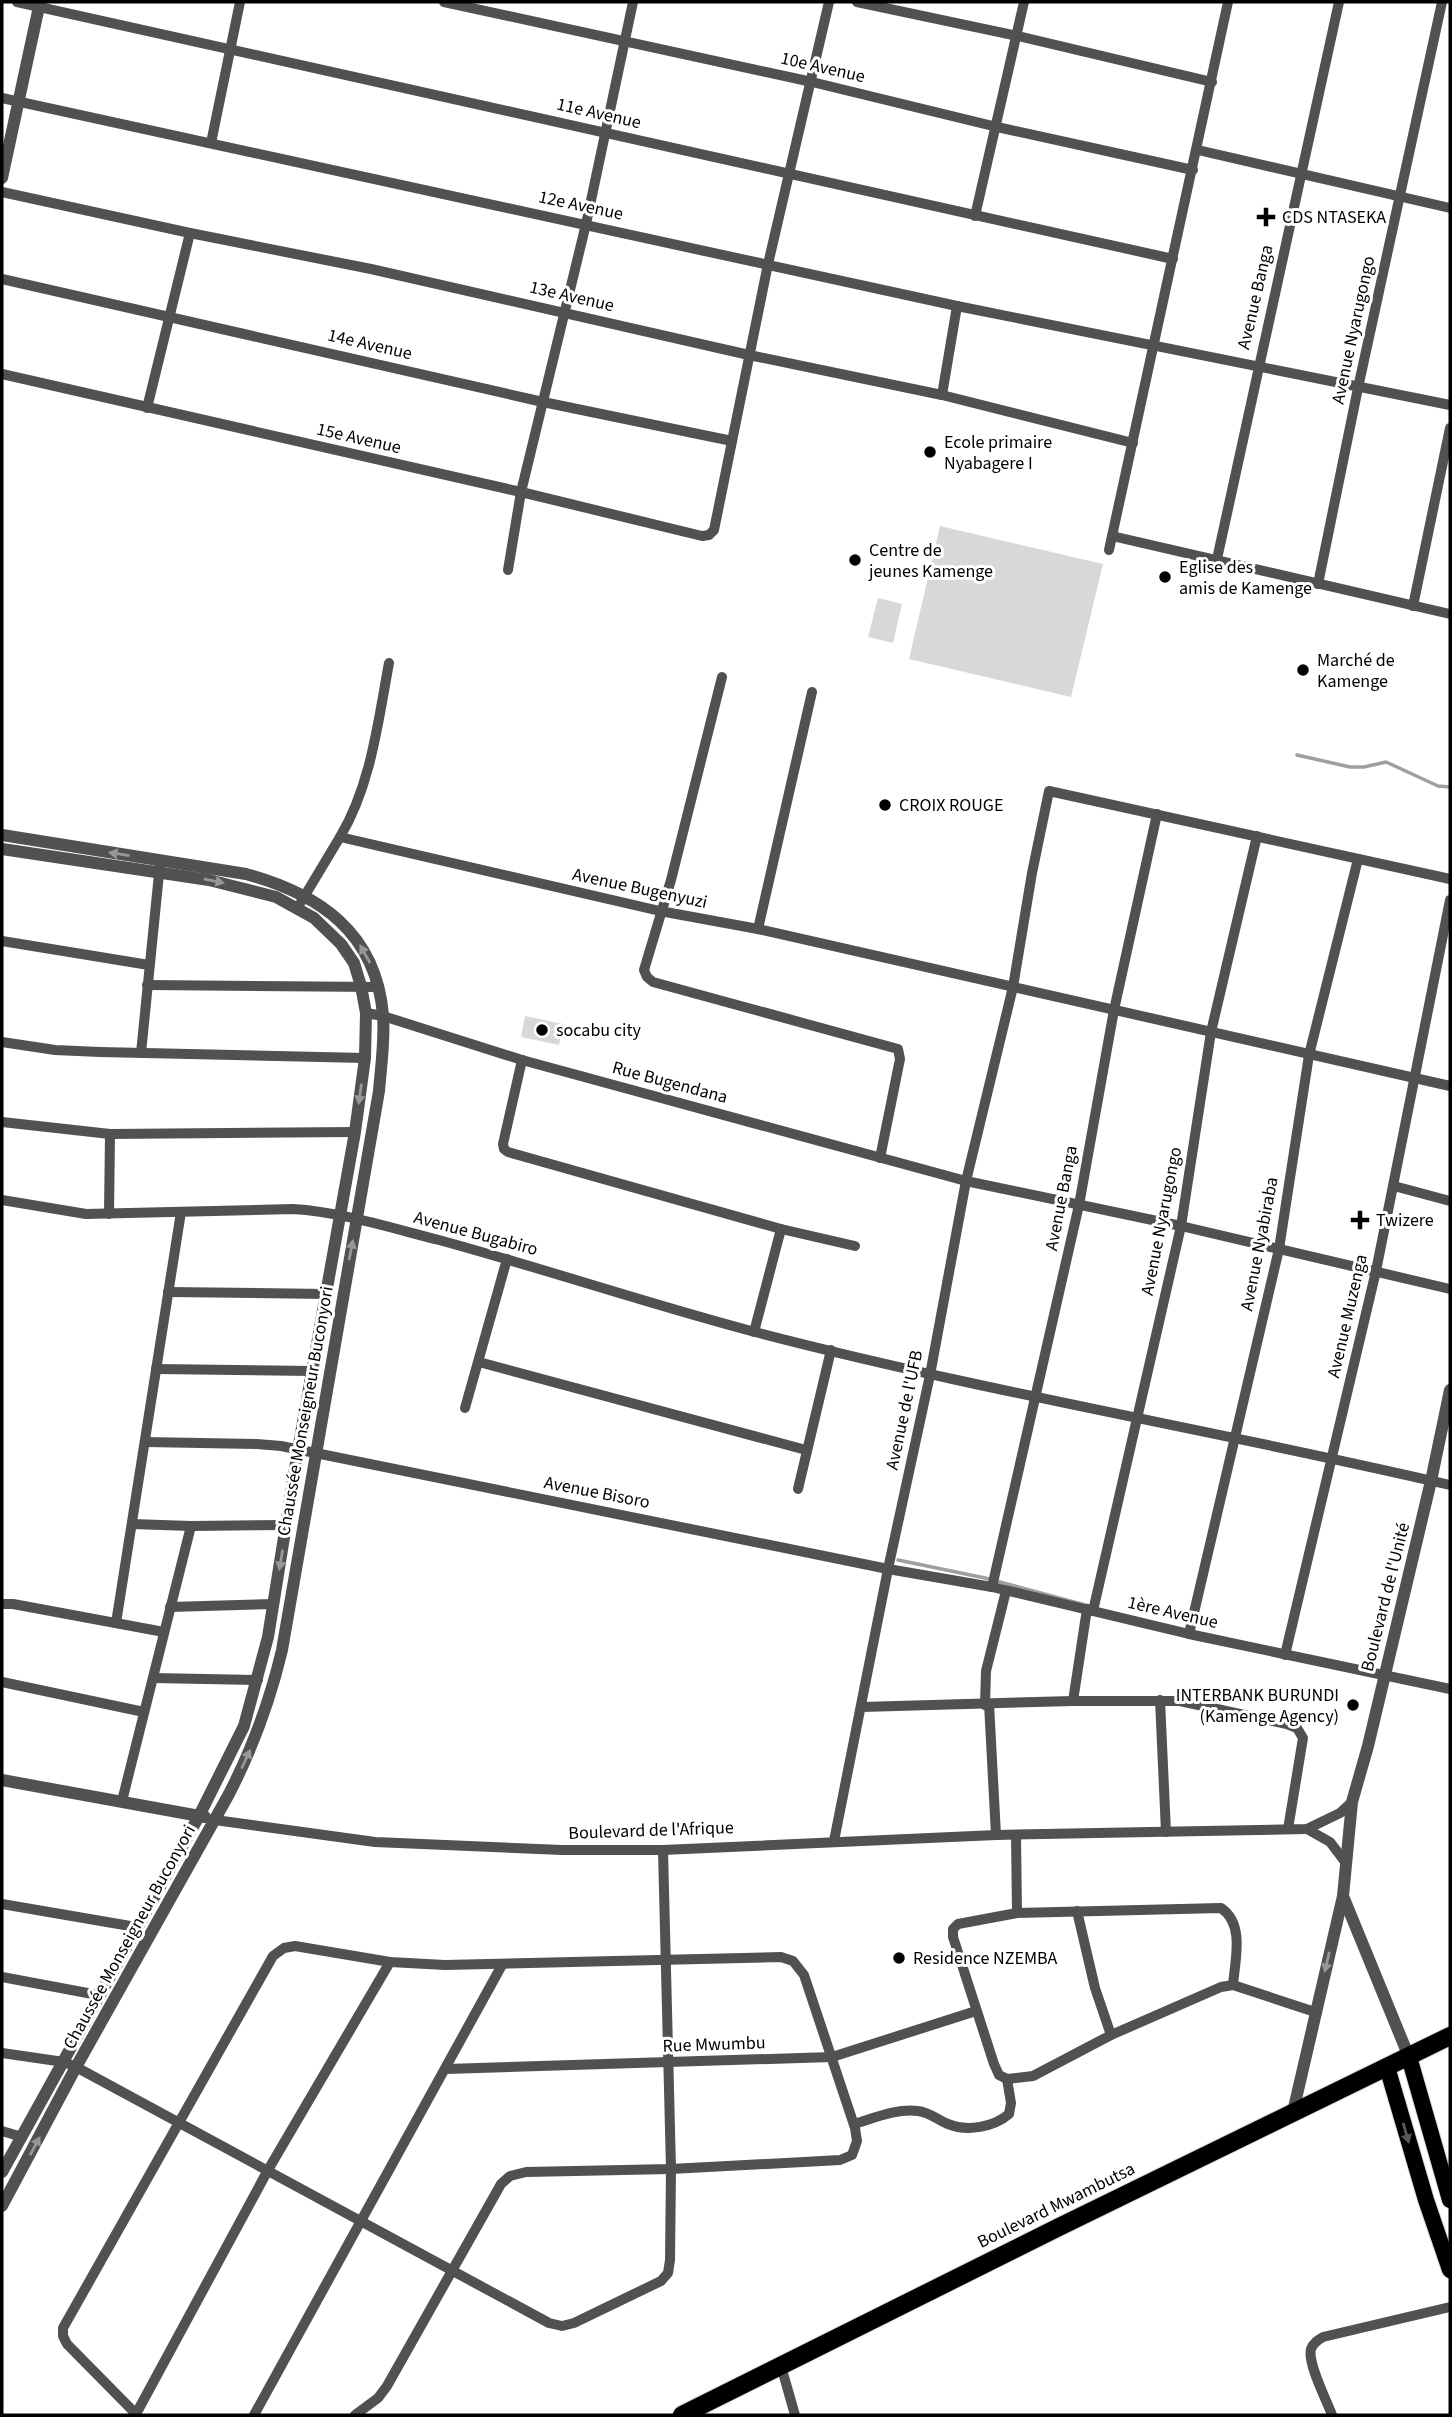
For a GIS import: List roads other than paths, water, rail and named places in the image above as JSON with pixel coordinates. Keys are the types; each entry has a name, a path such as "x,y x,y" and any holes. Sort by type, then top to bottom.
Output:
{"highway":[{"name":"Boulevard Mwambutsa","path":"682,2415 1450,2036"}],"main road":[{"path":"1409,2057 1450,2200"},
{"path":"1387,2067 1426,2200 1450,2270"}],"street":[{"name":"11e Avenue","path":"17,2 39,4 1173,259"},
{"path":"211,143 240,2"},
{"name":"10e Avenue","path":"444,2 812,82 996,127 1193,170"},
{"path":"509,570 521,492 586,224 633,2"},
{"path":"732,441 768,264 829,2"},
{"path":"857,2 1018,36 1212,82"},
{"path":"975,216 1024,2"},
{"path":"1109,550 1228,2"},
{"name":"Avenue Banga","path":"1217,559 1339,2"},
{"path":"1440,2 1450,4"},
{"name":"Avenue Nyarugongo","path":"1318,584 1440,2"},
{"path":"2,178 39,4"},
{"name":"12e Avenue","path":"2,97 957,306 1450,405"},
{"path":"1198,150 1450,208"},
{"name":"13e Avenue","path":"2,192 942,395 1133,443"},
{"path":"147,408 190,233"},
{"name":"14e Avenue","path":"2,279 543,402 732,441"},
{"path":"942,395 957,306"},
{"name":"15e Avenue","path":"2,374 702,536 709,535 714,530 732,441"},
{"path":"1413,606 1450,428"},
{"path":"1112,536 1450,614"},
{"path":"298,907 352,817 368,771 389,663"},
{"path":"722,677 671,880 645,963 647,977 653,982 898,1049 900,1059 880,1158"},
{"path":"758,929 812,692"},
{"name":"Avenue de l'UFB","path":"834,1841 930,1375 966,1181 1013,988 1049,792 1157,814"},
{"path":"1157,814 1450,879"},
{"name":"Avenue Banga","path":"992,1587 1079,1205 1114,1010 1157,814"},
{"name":"Chaussée Monseigneur Buconyori","path":"2,835 160,867 242,887 298,907 341,944 354,963 362,986 366,1013 365,1058 341,1216 298,1450 274,1604 258,1680 244,1726 199,1816 98,1995 70,2064 2,2206"},
{"name":"Avenue Nyarugongo","path":"1073,1701 1090,1610 1181,1226 1211,1032 1257,836"},
{"name":"Avenue Bugenyuzi","path":"340,838 660,911 758,929 1450,1086"},
{"name":"Chaussée Monseigneur Buconyori","path":"2,849 246,874 278,883 305,895 341,922 357,941 370,962 379,987 383,1016 379,1091 282,1650 272,1691 247,1758 215,1820 70,2064 2,2172"},
{"name":"Avenue Nyabiraba","path":"1189,1634 1279,1249 1309,1055 1358,859"},
{"path":"141,1053 160,867"},
{"name":"Avenue Muzenga","path":"1285,1655 1376,1271 1450,900"},
{"path":"2,941 149,965"},
{"path":"147,985 379,987"},
{"name":"Rue Bugendana","path":"366,1013 522,1060 966,1181 1181,1226 1450,1289"},
{"path":"2,1042 55,1050 365,1058"},
{"path":"522,1060 504,1149 781,1229 855,1245"},
{"path":"2,1122 110,1134 355,1132"},
{"path":"109,1214 110,1134"},
{"path":"1394,1186 1450,1201"},
{"name":"Avenue Bugabiro","path":"2,1200 61,1211 109,1214 293,1209 357,1219 507,1259 754,1332 930,1375 1450,1485"},
{"path":"116,1623 181,1212"},
{"path":"754,1332 781,1229"},
{"path":"466,1408 507,1259"},
{"path":"168,1292 327,1294"},
{"path":"797,1489 831,1350"},
{"path":"479,1362 806,1450"},
{"path":"156,1368 313,1371"},
{"name":"Boulevard de l'Unité","path":"1293,2112 1343,1895 1352,1802 1368,1746 1450,1390"},
{"name":"Avenue Bisoro","path":"145,1442 257,1444 298,1450 888,1569"},
{"path":"132,1524 286,1525"},
{"path":"122,1801 191,1526"},
{"name":"1ère Avenue","path":"888,1569 992,1587 1189,1634 1450,1689"},
{"path":"996,1835 986,1671 1006,1591"},
{"path":"2,1604 164,1632"},
{"path":"170,1607 274,1604"},
{"path":"153,1678 258,1680"},
{"path":"2,1682 144,1712"},
{"path":"862,1707 1160,1700 1198,1704 1297,1728 1303,1738 1288,1829"},
{"path":"1160,1700 1166,1832"},
{"name":"Boulevard de l'Afrique","path":"2,1780 215,1820 362,1840 418,1845 562,1850 663,1850 996,1835 1307,1829 1340,1813 1352,1802"},
{"path":"1307,1829 1330,1843 1346,1863"},
{"path":"1016,1835 1017,1913"},
{"path":"2,2053 70,2064 549,2323 562,2326 574,2323 661,2281 668,2273 671,2169 663,1850"},
{"name":"Boulevard de l'Unité","path":"1343,1895 1409,2057"},
{"path":"2,1904 136,1927"},
{"path":"1233,1985 1237,1937 1229,1913 1221,1908 1017,1913 958,1924 953,1929 953,1937 976,2011 999,2075 1007,2079 1033,2076 1111,2035 1212,1990 1233,1985 1315,2012"},
{"path":"1077,1911 1092,1978 1111,2035"},
{"path":"355,2415 378,2398 387,2386 501,2184 510,2176 526,2172 671,2169 840,2160 852,2155 857,2141 854,2124 804,1975 793,1961 781,1957 502,1965 390,1962 295,1946 284,1948 273,1956 63,2328 67,2344 137,2414 268,2170 390,1962"},
{"path":"254,2415 502,1965"},
{"path":"2,1977 98,1995"},
{"name":"Rue Mwumbu","path":"446,2068 832,2057 976,2011"},
{"path":"854,2124 906,2110 921,2111 954,2127 1000,2123 1009,2114 1011,2103 1007,2079"},
{"path":"2,2131 22,2137"},
{"path":"1332,2415 1311,2361 1311,2351 1315,2343 1323,2337 1450,2307"},
{"path":"781,2366 795,2415"}],"waterway":[{"path":"1297,755 1350,767 1386,762 1438,786 1450,787"},
{"path":"898,1560 985,1578 1089,1606"}],"place":[{"name":"CDS NTASEKA","path":"1266,217"},
{"name":"Ecole primaire Nyabagere I","path":"930,452"},
{"name":"Centre de jeunes Kamenge","path":"855,560"},
{"name":"Eglise des amis de Kamenge","path":"1165,577"},
{"name":"Marché de Kamenge","path":"1303,670"},
{"name":"CROIX ROUGE","path":"885,805"},
{"name":"socabu city","path":"542,1030"},
{"name":"Twizere","path":"1360,1220"},
{"name":"INTERBANK BURUNDI (Kamenge Agency)","path":"1353,1705"},
{"name":"Residence NZEMBA","path":"899,1958"}]}
